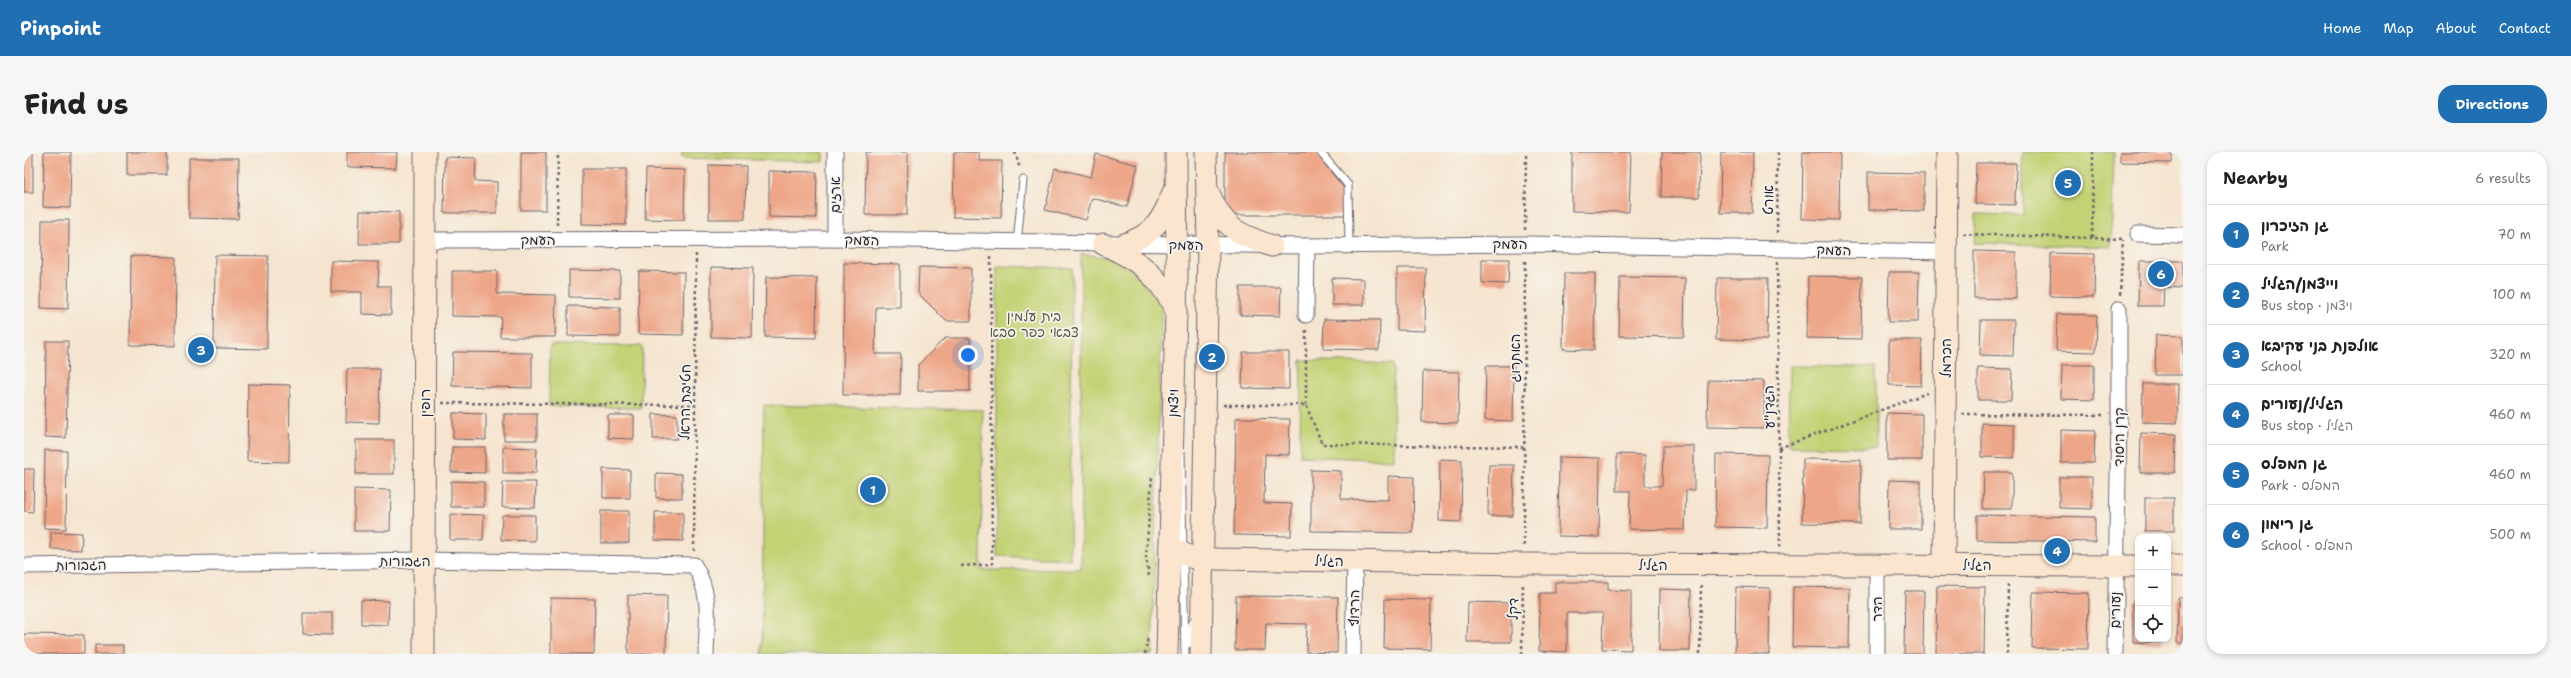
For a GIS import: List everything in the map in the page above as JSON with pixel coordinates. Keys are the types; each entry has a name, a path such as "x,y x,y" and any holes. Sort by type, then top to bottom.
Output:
{"street":[{"name":"רופין","path":"424,654 425,152"},
{"name":"ארזים","path":"835,152 835,239"},
{"name":"ויצמן","path":"1176,152 1178,245 1173,397 1185,554 1201,654"},
{"name":"ויצמן","path":"1167,654 1185,554 1203,405 1208,244 1206,152"},
{"name":"הכרמל","path":"1944,565 1947,152"},
{"path":"1112,244 1147,235 1159,222 1176,184"},
{"path":"1206,186 1223,221 1235,232 1272,246"},
{"path":"2138,234 2183,235"},
{"name":"העמק","path":"425,240 835,239 991,243 1208,244 1272,246 1525,244 1777,249 1947,243"},
{"path":"1112,244 1144,265 1157,278 1176,310"},
{"path":"1306,315 1307,246"},
{"name":"קרן היסוד","path":"2116,566 2120,416 2119,309"},
{"name":"הגליל","path":"1185,554 1355,562 1702,565 2135,566"},
{"name":"הגבורות","path":"24,566 424,560 694,564"},
{"name":"הרדוף","path":"1353,654 1355,562"},
{"path":"694,564 708,596 706,654"},
{"name":"הדר","path":"1877,565 1877,654"},
{"name":"נעורים","path":"2115,654 2116,566"},
{"path":"2171,566 2183,566"}],"lane":[{"path":"1320,152 1348,185 1349,246"},
{"path":"1017,243 1023,180"},
{"path":"1185,554 1186,654"},
{"path":"1185,554 1186,654"}],"path":[{"path":"557,240 558,152"},
{"path":"1015,152 1023,180"},
{"name":"האתרוג","path":"1524,564 1526,152"},
{"name":"אורט","path":"1777,249 1778,152"},
{"path":"2092,238 2093,152"},
{"path":"1947,243 2092,238 2123,239 2119,309"},
{"name":"חטיבת הראל","path":"694,564 697,239"},
{"path":"961,566 992,564 991,243"},
{"name":"הגדנ\"ע","path":"1777,249 1780,565"},
{"path":"1306,315 1306,405 1322,444 1524,447"},
{"path":"1779,448 1946,386"},
{"path":"425,403 695,405"},
{"path":"1203,405 1306,405"},
{"path":"1945,414 2120,416"},
{"name":"דקל","path":"1522,654 1524,564"},
{"path":"1700,654 1702,565"},
{"path":"2007,654 2008,565"}],"green space":[{"path":"682,152 823,152 823,162 682,158"},
{"path":"2023,152 2114,152 2111,247 1975,243 1976,214 2023,215"},
{"path":"1081,254 1122,259 1162,304 1152,654 762,654 764,405 983,410 981,570 1081,569"},
{"name":"בית עלמין צבאי כפר סבא","path":"997,266 1072,268 1070,559 997,556"},
{"path":"550,345 642,346 641,408 549,406"},
{"path":"1301,360 1393,364 1394,460 1300,456"},
{"path":"1789,366 1876,367 1876,447 1788,446"}],"building":[{"path":"24,152 33,152 33,192 24,192"},
{"path":"44,152 71,152 70,208 43,207"},
{"path":"127,152 167,152 167,175 127,175"},
{"path":"347,152 397,152 396,168 347,167"},
{"path":"521,152 546,152 546,210 521,210"},
{"path":"866,152 908,152 907,215 865,215"},
{"path":"954,152 979,152 979,161 1002,161 1001,218 953,217"},
{"path":"1225,152 1315,152 1347,192 1347,215 1225,215"},
{"path":"1572,152 1631,152 1629,212 1572,211"},
{"path":"1662,152 1700,152 1699,197 1661,197"},
{"path":"1721,152 1753,152 1752,213 1720,213"},
{"path":"1803,152 1840,152 1839,220 1802,219"},
{"path":"2120,152 2172,152 2172,163 2120,162"},
{"path":"1096,154 1138,165 1127,207 1092,198 1086,220 1045,210 1055,168 1091,177"},
{"path":"445,157 476,158 475,181 497,182 497,213 444,213"},
{"path":"189,158 239,158 238,219 189,218"},
{"path":"1976,163 2016,163 2015,205 1975,204"},
{"path":"709,165 746,166 745,219 709,219"},
{"path":"582,169 626,169 626,225 582,224"},
{"path":"646,169 685,170 684,220 645,219"},
{"path":"769,171 817,172 816,218 769,217"},
{"path":"1868,172 1924,173 1924,211 1868,210"},
{"path":"360,211 399,212 399,244 359,244"},
{"path":"42,220 69,220 68,309 41,308"},
{"path":"1974,251 2016,252 2016,299 1974,298"},
{"path":"2051,253 2095,254 2094,297 2050,296"},
{"path":"215,255 268,256 267,349 214,348"},
{"path":"131,256 176,257 175,346 130,345"},
{"path":"1482,259 1509,259 1508,284 1482,283"},
{"path":"331,261 379,262 378,286 391,286 391,315 362,314 362,292 331,292"},
{"path":"2139,261 2183,261 2183,288 2164,287 2163,306 2138,306"},
{"path":"844,263 900,264 900,307 876,307 875,354 901,354 900,395 843,395"},
{"path":"711,267 753,268 752,338 711,337"},
{"path":"919,267 971,268 971,321 946,321 918,293"},
{"path":"1397,268 1426,268 1425,331 1397,330"},
{"path":"569,270 620,271 620,298 569,297"},
{"path":"452,271 497,271 497,294 556,295 555,337 500,337 501,317 452,316"},
{"path":"639,271 684,272 683,335 638,334"},
{"path":"1889,272 1919,272 1918,322 1888,322"},
{"path":"1564,273 1595,273 1594,350 1563,349"},
{"path":"1808,276 1862,277 1861,339 1807,338"},
{"path":"766,277 817,278 816,338 765,337"},
{"path":"1620,277 1685,278 1684,337 1619,336"},
{"path":"1332,278 1364,279 1364,305 1332,305"},
{"path":"1717,278 1768,278 1767,340 1716,339"},
{"path":"1240,287 1281,287 1280,316 1240,315"},
{"path":"568,306 620,307 620,337 568,336"},
{"path":"2057,314 2097,315 2096,352 2056,351"},
{"path":"1324,319 1380,320 1379,350 1323,349"},
{"path":"1981,320 2014,320 2013,356 1980,355"},
{"path":"2156,335 2183,336 2183,375 2155,375"},
{"path":"945,338 970,338 970,391 918,391 918,365"},
{"path":"1889,340 1922,340 1921,386 1889,385"},
{"path":"46,341 68,341 66,438 45,437"},
{"path":"453,352 532,353 532,388 452,386"},
{"path":"1243,352 1289,352 1289,389 1242,388"},
{"path":"2062,365 2094,365 2094,400 2061,399"},
{"path":"1486,366 1514,366 1513,421 1485,420"},
{"path":"1978,368 2012,369 2011,400 1978,400"},
{"path":"347,369 380,369 379,423 346,422"},
{"path":"1423,371 1459,372 1458,423 1422,422"},
{"path":"1708,380 1764,381 1764,428 1707,427"},
{"path":"248,384 290,385 289,462 247,461"},
{"path":"2143,384 2178,384 2177,423 2142,422"},
{"path":"453,413 486,414 486,440 453,439"},
{"path":"1887,413 1922,414 1922,460 1887,460"},
{"path":"504,414 537,414 537,440 504,440"},
{"path":"653,414 677,415 677,439 653,439"},
{"path":"608,415 634,415 634,439 608,438"},
{"path":"1236,418 1290,419 1289,455 1265,454 1264,503 1292,504 1291,536 1234,535"},
{"path":"1982,423 2014,424 2014,458 1982,457"},
{"path":"2061,430 2095,431 2094,463 2061,463"},
{"path":"2141,433 2176,434 2175,473 2140,473"},
{"path":"356,440 394,440 394,474 356,474"},
{"path":"1663,446 1694,446 1694,490 1686,490 1685,530 1629,529 1630,491 1617,491 1617,454 1645,455 1645,486 1662,486"},
{"path":"452,447 485,447 485,473 451,472"},
{"path":"503,447 537,448 536,473 503,473"},
{"path":"45,450 67,451 66,529 44,528"},
{"path":"1716,454 1768,455 1767,528 1715,527"},
{"path":"1559,457 1600,458 1599,537 1558,536"},
{"path":"1440,459 1462,460 1461,522 1439,521"},
{"path":"1803,459 1861,460 1860,524 1802,523"},
{"path":"1489,465 1514,465 1513,516 1488,516"},
{"path":"24,469 34,469 33,512 24,511"},
{"path":"603,469 630,470 630,498 603,498"},
{"path":"1311,470 1341,471 1341,499 1388,500 1388,476 1414,477 1413,533 1311,531"},
{"path":"1984,472 2012,472 2012,509 1983,509"},
{"path":"656,473 682,474 682,498 656,498"},
{"path":"2059,477 2092,477 2092,509 2059,508"},
{"path":"1889,480 1921,481 1921,529 1888,529"},
{"path":"451,481 484,482 484,507 451,507"},
{"path":"503,482 536,482 535,508 502,507"},
{"path":"354,489 391,490 390,531 354,531"},
{"path":"2145,498 2174,498 2174,531 2145,531"},
{"path":"601,511 629,511 629,543 601,543"},
{"path":"655,512 683,512 683,541 655,540"},
{"path":"450,514 484,515 483,540 450,540"},
{"path":"502,515 535,515 535,541 501,540"},
{"path":"1977,515 2095,517 2095,542 1977,540"},
{"path":"51,532 82,533 81,550 51,549"},
{"path":"1555,582 1608,582 1608,590 1631,591 1631,650 1602,649 1603,613 1567,613 1567,652 1539,651 1540,593 1555,593"},
{"path":"1937,586 1985,587 1984,654 1936,654"},
{"path":"1736,587 1770,588 1769,654 1735,654"},
{"path":"1793,587 1850,588 1849,648 1792,647"},
{"path":"1660,589 1691,590 1690,651 1659,651"},
{"path":"1905,591 1924,591 1923,654 1904,654"},
{"path":"2033,592 2089,593 2088,649 2032,648"},
{"path":"628,595 667,596 666,654 628,654"},
{"path":"1236,596 1338,597 1337,653 1306,652 1307,624 1266,623 1265,650 1235,650"},
{"path":"551,598 595,599 594,654 551,654"},
{"path":"2178,598 2183,598 2183,643 2177,643"},
{"path":"1385,599 1431,600 1430,649 1384,648"},
{"path":"361,600 389,601 388,625 361,624"},
{"path":"2133,600 2135,600 2135,642 2162,643 2133,642"},
{"path":"1468,602 1511,603 1511,642 1467,642"},
{"path":"303,613 332,613 332,635 303,634"},
{"path":"24,634 84,635 84,654 24,654"},
{"path":"95,645 123,645 123,654 95,654"}],"place":[{"name":"גן המפלס","path":"2068,183"},
{"name":"גן רימון","path":"2161,274"},
{"name":"אולפנת בני עקיבא","path":"201,350"},
{"name":"וייצמן/הגליל","path":"1212,357"},
{"name":"גן הזיכרון","path":"873,490"},
{"name":"הגליל/נעורים","path":"2057,551"}]}
